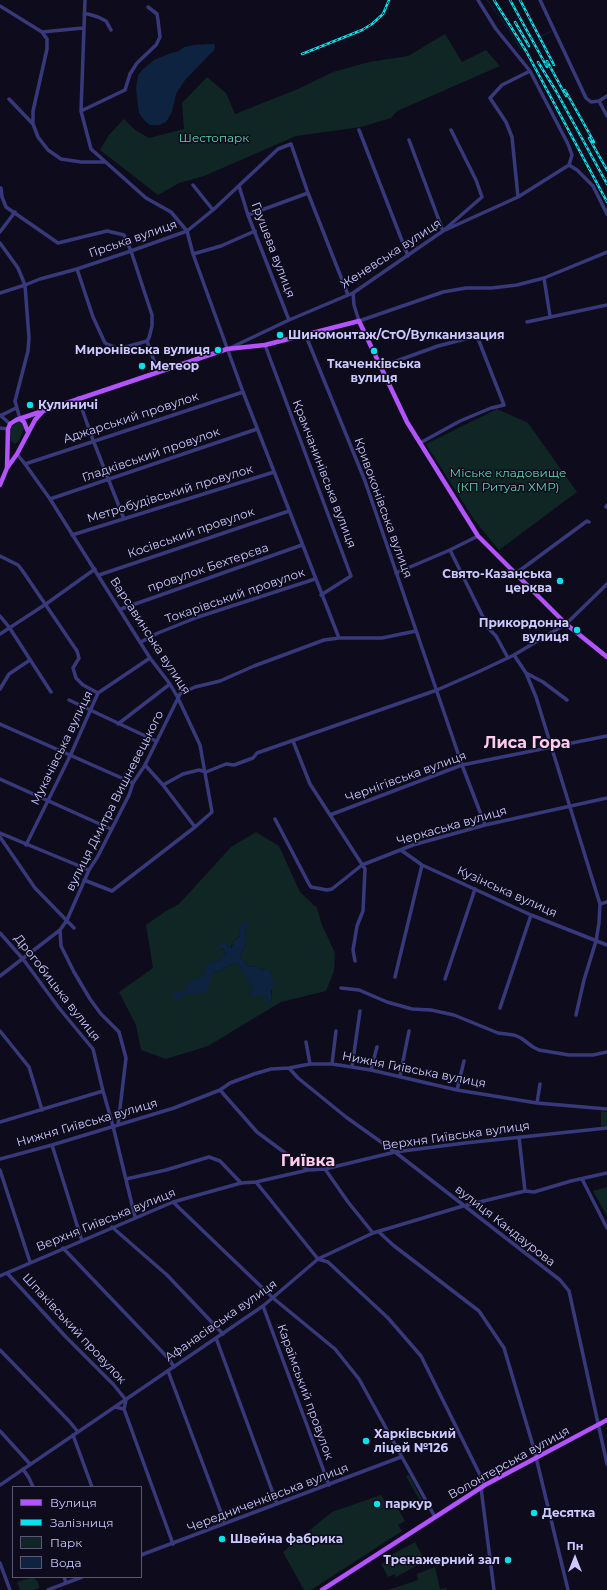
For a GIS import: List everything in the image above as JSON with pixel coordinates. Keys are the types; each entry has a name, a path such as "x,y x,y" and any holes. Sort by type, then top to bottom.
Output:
{"main road":[{"path":"227,349 264,345 306,336 358,321 407,422 478,536 566,624 607,657"},
{"name":"Женевська вулиця","path":"9,426 20,419 44,410 227,349"},
{"path":"0,485 14,446 28,432 44,410"},
{"path":"20,419 24,422 28,432"},
{"path":"7,468 17,454 14,446 7,436 9,426"},
{"name":"Волонтерська вулиця","path":"322,1590 483,1487 607,1420"}],"street":[{"path":"84,0 81,111 91,149 146,198 171,212 187,231 193,254 243,392 339,638"},
{"path":"478,0 496,29 530,71 568,144 572,155 569,166 577,170 593,186 607,214"},
{"path":"540,0 586,98 591,102 599,101 607,96"},
{"path":"0,6 42,32 47,39 47,48 33,111 33,124 38,137 48,150 61,159 81,162 104,162"},
{"path":"81,111 125,90 130,74 137,64 156,45 160,37 157,14 148,6"},
{"path":"84,14 106,21 111,30"},
{"path":"42,32 83,28"},
{"path":"518,197 512,137 506,122 490,98 502,85 530,71"},
{"path":"9,99 33,124"},
{"path":"599,101 607,116"},
{"path":"359,130 408,256"},
{"path":"409,140 443,231 482,196 476,180 451,130"},
{"name":"Гірська вулиця","path":"0,293 131,251 187,231 213,210 278,149 291,144 308,193"},
{"name":"Женевська вулиця","path":"227,349 350,294 443,231 518,197 569,166"},
{"path":"193,185 213,210"},
{"name":"Грушева вулиця","path":"239,186 248,215 289,320"},
{"path":"1,188 2,197 6,206 58,243 107,231 124,235 131,251 152,315 150,338 147,341 119,350 105,343 93,317 76,269"},
{"path":"248,215 308,193 350,294 358,321 443,292 466,288 492,288 518,285 544,278 607,252"},
{"path":"0,232 15,212"},
{"path":"193,254 221,246 255,231"},
{"path":"0,237 0,243 18,268 25,285 29,338 28,351 15,401 20,419"},
{"path":"544,278 550,316"},
{"path":"527,322 607,305"},
{"path":"380,366 438,346 486,335"},
{"name":"Кривоконівська вулиця","path":"306,336 365,481 462,765 485,825"},
{"path":"420,443 460,421 491,408 504,405 477,336"},
{"path":"147,341 158,372"},
{"name":"Крамчанинівська вулиця","path":"264,345 351,576 321,595"},
{"name":"Аджарський провулок","path":"26,464 93,440 243,392"},
{"path":"78,398 124,519"},
{"path":"0,428 9,426 0,415 16,408"},
{"name":"Гладківський провулок","path":"50,499 257,429"},
{"name":"Варсавинська вулиця","path":"17,454 26,464 50,499 150,658 170,684 200,745 206,772 212,812 196,827 112,891 84,880"},
{"name":"Метробудівський провулок","path":"72,535 274,472"},
{"name":"Косівський провулок","path":"99,575 289,511"},
{"path":"515,574 587,521 589,522"},
{"path":"396,573 450,550 478,536"},
{"name":"провулок Бехтерєва","path":"120,609 302,545"},
{"path":"450,550 489,628 496,636 508,658"},
{"path":"0,556 20,566 77,651 79,658 73,668 76,678 83,685 98,693"},
{"path":"0,634 46,604 95,569"},
{"name":"Токарівський провулок","path":"141,642 158,633 198,617 315,579"},
{"path":"163,785 183,774 199,770 206,772 226,764 234,765 253,758 257,753 436,690 514,656 566,624 607,584"},
{"path":"0,616 9,627 51,692"},
{"path":"178,698 183,692 195,687 220,681 254,666 324,640 339,638 382,638 416,631"},
{"path":"514,656 526,673 536,697 600,904 596,941 584,980 576,1015"},
{"name":"Мукачівська вулиця","path":"26,846 92,710 98,693 150,658"},
{"path":"0,689 9,674 30,660"},
{"path":"526,673 543,682 567,700"},
{"path":"118,724 170,684"},
{"name":"вулиця Дмитра Вишневецького","path":"0,976 60,930 68,920 84,880 129,795 133,783 145,765 178,698"},
{"path":"69,700 156,741"},
{"path":"0,724 71,754 133,783"},
{"name":"Чернігівська вулиця","path":"330,815 462,765 607,736"},
{"path":"293,741 310,784 365,869 365,895 363,911 354,936 352,950 355,961"},
{"path":"145,765 196,827"},
{"path":"0,779 111,830"},
{"name":"Черкаська вулиця","path":"275,819 312,887 319,889 332,889 362,865 413,845 485,825 607,798"},
{"path":"0,833 26,846 89,870"},
{"path":"0,838 35,888 68,920 74,928"},
{"name":"Кузінська вулиця","path":"401,850 422,864 531,915 607,945"},
{"path":"395,977 422,864"},
{"path":"445,979 475,889"},
{"path":"600,904 607,902"},
{"path":"500,1008 531,915"},
{"path":"60,930 61,946 74,972 101,1014 120,1032 126,1058 118,1125"},
{"name":"Дрогобицька вулиця","path":"0,933 23,959 58,1008 93,1049 102,1091 113,1126 135,1217"},
{"path":"341,988 358,990 387,1002 412,1009 431,1010 454,1015 498,1033 514,1035 539,1050 569,1055 593,1055 607,1052"},
{"path":"352,1067 360,1011"},
{"path":"0,1031 29,1067 42,1110"},
{"path":"332,1064 336,1031"},
{"path":"400,1076 409,1031"},
{"path":"306,1042 310,1064"},
{"path":"371,1070 377,1046"},
{"path":"457,1090 464,1061"},
{"name":"Нижня Гиївська вулиця","path":"0,1159 174,1108 220,1090 230,1083 242,1078 271,1069 289,1068 310,1064 332,1064 371,1070 457,1090 537,1103 607,1109"},
{"name":"вулиця Кандаурова","path":"289,1068 298,1078 346,1117 395,1152 560,1280 569,1291 607,1464"},
{"path":"537,1103 540,1084"},
{"path":"220,1090 256,1132 308,1170"},
{"path":"0,1122 102,1091"},
{"name":"Верхня Гиївська вулиця","path":"0,1276 173,1202 241,1184 308,1170 325,1169 395,1152 607,1128"},
{"path":"519,1137 525,1191"},
{"path":"52,1145 82,1241"},
{"path":"126,1179 166,1170 209,1157 220,1161 241,1184"},
{"path":"325,1169 348,1202 373,1233"},
{"path":"0,1170 30,1262"},
{"name":"Афанасівська вулиця","path":"0,1485 263,1306 318,1259 373,1233 463,1206 525,1191 534,1192 571,1181 607,1173"},
{"path":"582,1179 607,1228"},
{"path":"256,1182 318,1259 328,1262 388,1318 421,1356 483,1487 494,1590"},
{"path":"173,1202 273,1298 335,1349 340,1355 359,1379 435,1517"},
{"path":"112,1227 167,1275 223,1334"},
{"path":"379,1232 393,1245 479,1311 504,1348 536,1457 568,1590"},
{"path":"63,1248 169,1359 174,1367"},
{"name":"Шпаківський провулок","path":"7,1273 113,1384 126,1400"},
{"name":"Караїмський провулок","path":"263,1306 329,1485"},
{"path":"216,1338 277,1504"},
{"path":"0,1350 70,1421 78,1432"},
{"path":"168,1371 225,1523"},
{"path":"126,1400 124,1409 173,1544"},
{"path":"115,1406 124,1409"},
{"path":"0,1431 30,1464"},
{"path":"73,1435 92,1486"},
{"name":"Чередниченківська вулиця","path":"142,1556 401,1457"},
{"path":"23,1469 33,1486"},
{"path":"0,1563 10,1590"},
{"path":"64,1578 66,1583"},
{"path":"48,1590 79,1578"}],"green space":[{"name":"Шестопарк","path":"445,34 462,62 486,50 500,66 397,111 391,118 361,127 296,136 204,176 179,183 158,195 100,150 109,135 124,119 135,130 149,138 184,129 182,103 207,77 226,93 235,114 298,89 333,72 369,62 408,56"},
{"name":"Міське кладовище (КП Ритуал ХМР)","path":"497,409 528,423 577,492 499,550 475,521 426,444"},
{"path":"16,422 23,424 24,429 18,442 15,444 11,441 10,430"},
{"path":"256,832 279,846 300,892 317,908 322,925 335,953 334,971 326,991 281,1002 208,1046 166,1059 141,1050 136,1025 119,992 153,968 146,925 179,904 231,847","holes":["246,929 244,932 246,944 240,957 249,967 256,966 260,970 269,969 271,972 272,999 270,1001 265,995 262,994 250,995 253,990 250,982 241,967 236,963 218,972 215,971 189,993 173,998 173,992 183,992 187,986 203,976 210,964 220,960 222,956 226,955 223,948 220,949 228,945 230,948 234,941"]},
{"path":"601,1111 607,1112 607,1126 601,1127"},
{"path":"607,1187 607,1216 593,1191"},
{"path":"409,1475 422,1500 420,1501 406,1476"},
{"path":"381,1495 388,1506 394,1502 405,1521 398,1525 402,1531 311,1590 304,1590 283,1552 332,1512"},
{"path":"415,1542 425,1561 396,1577 395,1574 388,1577 381,1564 388,1561 386,1558"},
{"path":"435,1567 440,1589 446,1588 447,1590 388,1590 418,1580 417,1574"},
{"path":"34,1578 38,1582 39,1588 33,1590 20,1590 17,1582"}],"water":[{"path":"214,44 214,50 185,80 176,94 172,112 166,122 159,125 150,125 145,121 139,113 136,89 138,75 143,69 154,60 179,51 184,47"},
{"path":"247,920 249,922 244,932 246,944 240,957 249,967 256,966 261,970 269,969 274,986 271,991 272,999 266,1003 267,997 265,995 256,995 255,998 250,995 253,990 250,983 243,972 241,972 241,967 236,963 218,972 215,971 212,974 207,992 191,995 189,993 177,1001 173,998 173,992 183,992 190,981 203,976 207,964 220,960 222,956 226,955 223,948 218,949 220,944 224,942 231,948 234,941 240,936 239,926"}],"waterway":[{"path":"487,0 510,31 520,48 522,48"},
{"path":"540,37 550,32"},
{"path":"270,1001 272,1006"}],"railway":[{"path":"302,54 362,30 372,24 383,14 389,0"},
{"path":"494,0 526,51 607,202"},
{"path":"510,0 547,67"},
{"path":"520,0 554,65"},
{"path":"515,22 529,46"},
{"path":"547,61 566,96"},
{"path":"538,62 556,91 607,184"},
{"path":"565,90 594,142"},
{"path":"589,138 607,170"}],"place":[{"name":"Шиномонтаж/СтО/Вулканизация","path":"280,335"},
{"name":"Миронівська вулиця","path":"218,350"},
{"name":"Ткаченківська вулиця","path":"374,351"},
{"name":"Метеор","path":"142,366"},
{"name":"Кулиничі","path":"30,405"},
{"name":"Свято-Казанська церква","path":"560,581"},
{"name":"Прикордонна вулиця","path":"577,630"},
{"name":"Харківський ліцей №126","path":"366,1441"},
{"name":"паркур","path":"377,1504"},
{"name":"Десятка","path":"534,1513"},
{"name":"Швейна фабрика","path":"222,1539"},
{"name":"Тренажерний зал","path":"508,1560"}],"district":[{"name":"Лиса Гора","path":"527,743"},
{"name":"Гиївка","path":"308,1161"}]}
